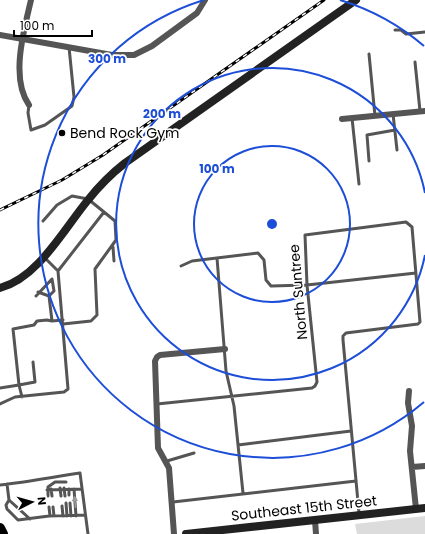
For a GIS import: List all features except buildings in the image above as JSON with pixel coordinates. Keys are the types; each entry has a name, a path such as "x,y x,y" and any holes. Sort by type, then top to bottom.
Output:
{"main road":[{"path":"0,528 3,534"}],"street":[{"path":"29,104 22,96 19,58 31,0"},
{"path":"0,34 112,56 134,54 152,46 197,13 205,0"},
{"path":"0,288 24,276 44,257 88,199 103,182 125,163 356,0"},
{"path":"342,119 423,111"},
{"path":"174,534 173,502 169,468 167,461 161,455 158,448 155,361 157,356 225,349"},
{"path":"409,391 408,403 412,426 410,451 416,509"},
{"path":"412,467 425,466"},
{"name":"Southeast 15th Street","path":"186,534 425,508"},
{"path":"315,520 316,534"}],"lane":[{"path":"395,30 401,30 406,34 425,32"},
{"path":"29,104 28,113 31,130 45,125 72,106 74,97 69,47"},
{"path":"369,54 375,116"},
{"path":"415,62 423,111"},
{"path":"393,114 397,150"},
{"path":"352,118 359,184"},
{"path":"369,161 367,135 395,130"},
{"path":"22,397 19,385 13,330 34,325 37,321 91,321 95,318 97,315 95,269 113,247 116,240 115,221 88,199 77,196 66,198 43,221"},
{"path":"58,271 104,212"},
{"name":"North Suntree","path":"157,404 312,388 316,386 317,382 307,285 305,235 406,222 412,227 420,319 418,324 346,334 343,336 360,515"},
{"path":"113,247 114,261"},
{"path":"181,266 192,261 258,253 264,260 266,280 268,285 271,286 307,285 416,273"},
{"path":"0,404 15,397 64,392 68,389 58,271 44,257"},
{"path":"217,258 226,371 232,397 243,493"},
{"path":"52,279 54,291 49,296 37,294 52,279"},
{"path":"49,296 52,321"},
{"path":"0,388 35,382 33,362"},
{"path":"238,445 352,432"},
{"path":"167,461 194,453"},
{"path":"0,485 42,481 80,473 88,534"},
{"path":"66,475 67,495"},
{"path":"173,502 356,481"},
{"path":"50,496 49,489 52,483 66,482"},
{"path":"6,484 9,500 30,519"},
{"path":"60,488 61,496"},
{"path":"49,489 82,489"},
{"path":"74,489 76,516"},
{"path":"9,500 6,505 7,509 18,520 52,516 85,515"},
{"path":"66,503 67,516"},
{"path":"70,503 71,516"},
{"path":"62,506 63,516"},
{"path":"51,507 52,516"}],"shaded area":[{"path":"425,516 425,534 357,534 355,524"}],"railway":[{"path":"0,210 62,180 103,155 324,0"}],"place":[{"name":"Bend Rock Gym","path":"62,133"}]}
